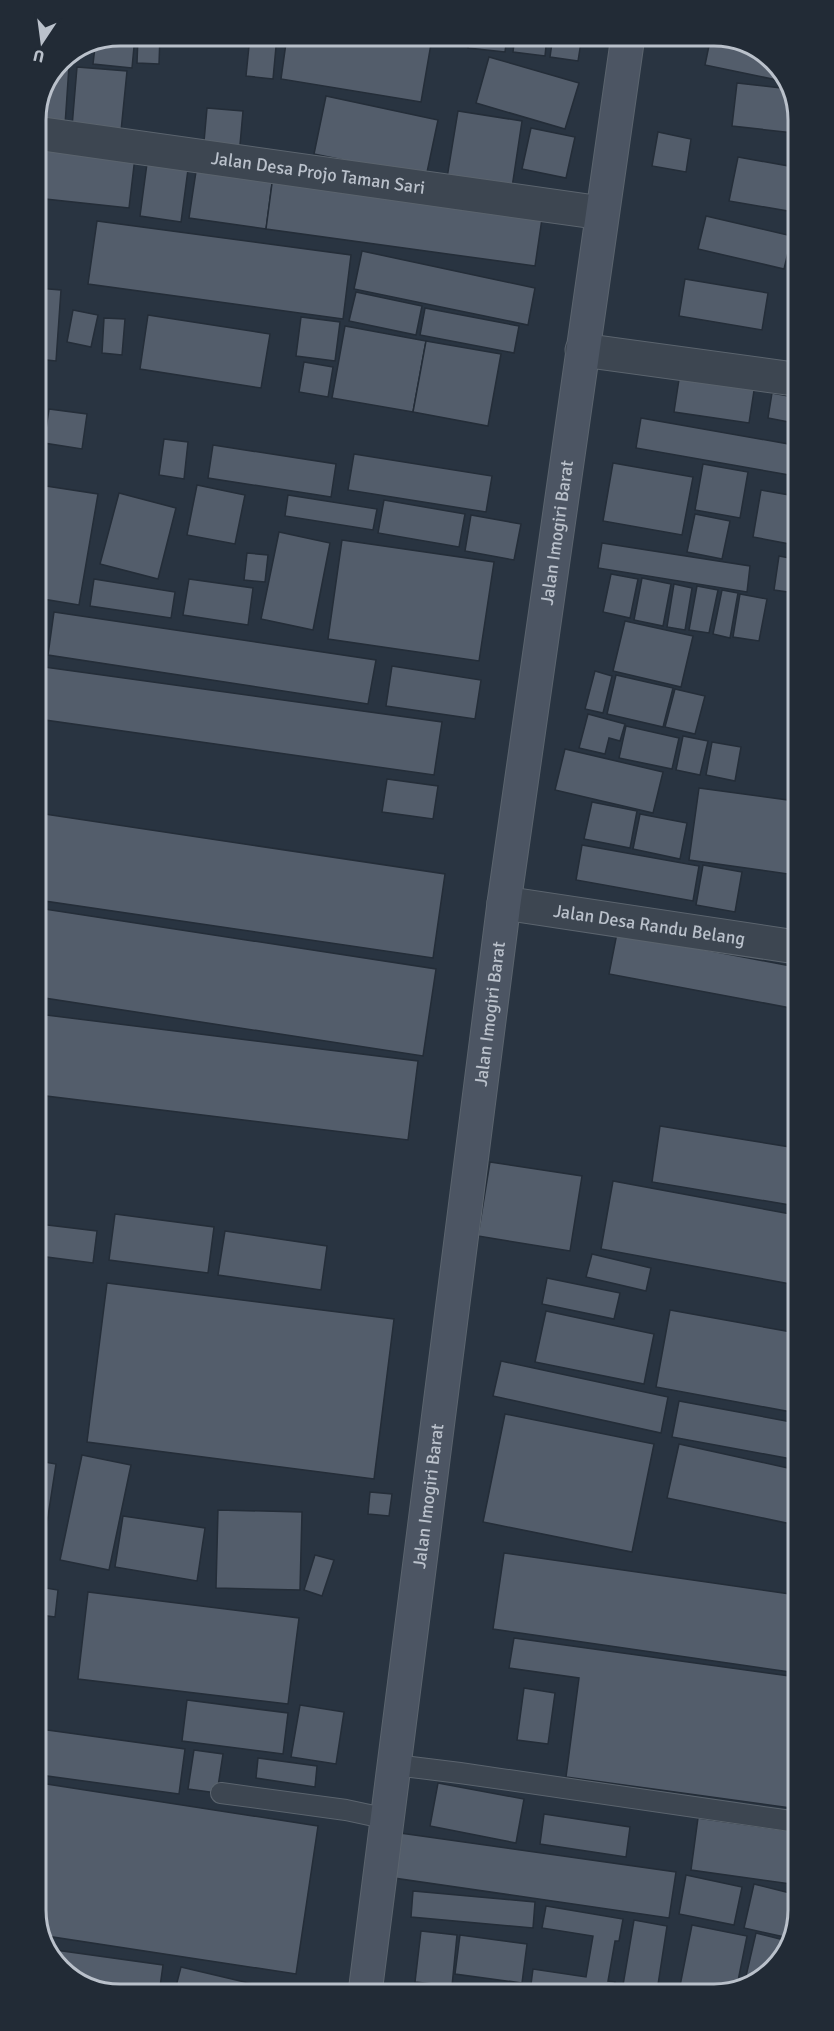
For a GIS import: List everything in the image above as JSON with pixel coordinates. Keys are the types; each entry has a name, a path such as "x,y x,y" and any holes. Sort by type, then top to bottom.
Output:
{"main road":[{"name":"Jalan Imogiri Barat","path":"367,1984 504,903 626,47"}],"street":[{"name":"Jalan Desa Projo Taman Sari","path":"47,135 602,213"},
{"path":"582,350 788,379"},
{"name":"Jalan Desa Randu Belang","path":"504,903 788,945"}],"lane":[{"path":"395,1765 788,1821"},
{"path":"221,1793 346,1809 388,1819"}],"building":[{"path":"134,46 132,68 93,64 94,51"},
{"path":"138,46 160,46 159,64 137,63"},
{"path":"249,46 276,46 273,79 246,76"},
{"path":"286,46 431,47 421,102 281,79"},
{"path":"468,47 506,47 505,52"},
{"path":"514,47 546,47 545,56 513,52"},
{"path":"551,47 580,47 578,61 550,57"},
{"path":"709,47 728,48 746,54 759,62 775,80 705,65"},
{"path":"489,57 579,83 565,129 476,103"},
{"path":"77,67 127,71 121,131 72,127"},
{"path":"65,72 69,72 65,125 47,124 52,92"},
{"path":"737,83 780,88 787,111 788,132 732,126"},
{"path":"326,96 438,120 426,177 314,154"},
{"path":"207,108 243,111 239,156 203,153"},
{"path":"458,111 522,121 511,194 446,184"},
{"path":"531,128 575,137 566,178 522,169"},
{"path":"658,132 691,139 686,172 652,166"},
{"path":"47,147 135,157 129,208 47,199"},
{"path":"148,156 189,162 181,222 140,216"},
{"path":"738,157 788,166 788,211 729,201"},
{"path":"197,165 273,176 266,229 189,218"},
{"path":"273,176 543,212 535,266 266,229"},
{"path":"706,216 788,235 788,252 784,269 698,249"},
{"path":"97,221 351,255 343,319 88,284"},
{"path":"362,251 535,288 528,325 354,289"},
{"path":"685,279 768,293 762,330 679,316"},
{"path":"47,289 61,290 56,361 47,360"},
{"path":"356,292 422,306 416,335 349,321"},
{"path":"425,308 519,326 514,353 420,335"},
{"path":"73,310 98,315 91,347 67,342"},
{"path":"148,315 270,334 261,388 140,369"},
{"path":"301,317 340,322 335,361 296,356"},
{"path":"104,318 125,319 122,355 102,353"},
{"path":"345,326 426,341 413,412 332,398"},
{"path":"426,341 501,354 488,426 413,412"},
{"path":"304,362 333,367 328,397 299,392"},
{"path":"680,373 755,384 749,423 674,412"},
{"path":"772,393 788,396 788,422 768,418"},
{"path":"49,409 87,414 82,449 47,443"},
{"path":"641,418 788,444 788,475 636,448"},
{"path":"164,439 188,442 184,479 159,475"},
{"path":"213,445 336,464 331,497 208,478"},
{"path":"354,454 492,476 486,512 348,490"},
{"path":"613,463 693,477 682,535 603,521"},
{"path":"703,464 748,472 740,518 695,510"},
{"path":"197,485 245,495 235,544 187,535"},
{"path":"47,486 98,494 79,605 47,600"},
{"path":"761,490 788,495 788,544 753,537"},
{"path":"119,493 176,508 158,579 100,564"},
{"path":"288,495 377,509 373,530 285,516"},
{"path":"384,500 465,514 459,547 378,533"},
{"path":"695,514 730,521 722,559 687,552"},
{"path":"471,515 521,524 514,560 465,551"},
{"path":"279,532 330,543 313,630 261,619"},
{"path":"342,540 494,562 479,661 328,639"},
{"path":"602,543 750,566 747,592 598,568"},
{"path":"247,553 268,555 265,582 244,580"},
{"path":"779,556 788,558 788,592 774,590"},
{"path":"611,574 638,579 630,618 603,612"},
{"path":"642,578 671,584 663,626 634,620"},
{"path":"94,579 175,592 171,618 90,606"},
{"path":"189,579 253,588 248,625 183,615"},
{"path":"674,584 692,588 685,630 667,627"},
{"path":"697,586 718,590 709,633 689,630"},
{"path":"722,590 738,593 730,638 713,634"},
{"path":"740,594 767,599 759,641 733,637"},
{"path":"54,612 376,660 368,704 48,655"},
{"path":"625,621 693,636 681,687 613,671"},
{"path":"392,666 481,680 475,719 386,706"},
{"path":"47,667 442,722 434,775 47,720"},
{"path":"595,671 612,676 603,713 585,709"},
{"path":"616,675 673,688 663,727 607,714"},
{"path":"675,689 705,696 695,734 665,727"},
{"path":"588,714 625,724 620,741 609,738 605,754 579,748"},
{"path":"626,726 679,738 672,769 619,758"},
{"path":"683,736 708,741 700,775 676,770"},
{"path":"712,742 741,747 735,781 706,775"},
{"path":"565,749 663,772 653,813 555,790"},
{"path":"387,779 438,786 433,819 382,812"},
{"path":"699,788 788,800 788,874 689,860"},
{"path":"592,802 637,811 630,848 584,839"},
{"path":"47,814 445,874 433,958 47,901"},
{"path":"640,814 687,823 680,859 633,849"},
{"path":"582,845 699,866 693,901 576,880"},
{"path":"703,865 742,872 735,912 696,905"},
{"path":"47,909 436,969 423,1056 47,998"},
{"path":"617,933 788,965 788,1008 609,974"},
{"path":"46,1015 418,1061 408,1140 46,1096"},
{"path":"660,1126 788,1147 788,1205 652,1182"},
{"path":"490,1162 582,1176 570,1251 478,1236"},
{"path":"613,1181 788,1214 788,1284 601,1249"},
{"path":"115,1214 214,1227 208,1273 109,1260"},
{"path":"46,1225 97,1231 93,1263 46,1257"},
{"path":"225,1231 327,1246 321,1290 218,1275"},
{"path":"592,1254 651,1268 646,1291 586,1277"},
{"path":"547,1278 620,1293 614,1319 542,1304"},
{"path":"107,1283 394,1319 374,1479 87,1442"},
{"path":"670,1310 788,1331 788,1411 656,1387"},
{"path":"546,1311 654,1334 644,1384 535,1362"},
{"path":"501,1361 668,1397 661,1433 493,1396"},
{"path":"679,1401 788,1421 788,1458 672,1437"},
{"path":"505,1414 654,1444 632,1552 483,1522"},
{"path":"679,1444 788,1468 788,1523 667,1498"},
{"path":"82,1455 131,1465 109,1570 60,1560"},
{"path":"46,1462 56,1464 46,1528"},
{"path":"370,1492 392,1494 389,1516 368,1514"},
{"path":"218,1510 302,1512 300,1590 216,1588"},
{"path":"123,1516 205,1528 197,1581 115,1567"},
{"path":"504,1553 788,1594 788,1672 493,1629"},
{"path":"315,1555 334,1560 322,1596 304,1590"},
{"path":"46,1588 58,1590 55,1617 46,1616"},
{"path":"88,1592 299,1618 288,1704 78,1679"},
{"path":"514,1638 788,1676 788,1808 566,1777 579,1678 509,1668"},
{"path":"524,1688 555,1693 548,1744 517,1740"},
{"path":"187,1700 288,1713 283,1754 182,1741"},
{"path":"300,1705 344,1712 336,1764 291,1757"},
{"path":"46,1730 185,1749 179,1794 46,1776"},
{"path":"194,1750 223,1754 217,1793 188,1789"},
{"path":"258,1758 317,1766 315,1787 256,1778"},
{"path":"438,1783 524,1799 516,1843 430,1826"},
{"path":"46,1784 318,1826 296,1974 51,1937 46,1910"},
{"path":"544,1814 630,1827 626,1857 540,1844"},
{"path":"698,1818 788,1831 788,1884 691,1870"},
{"path":"400,1833 676,1872 669,1918 394,1878"},
{"path":"686,1875 742,1887 734,1925 679,1914"},
{"path":"754,1884 788,1892 787,1920 783,1937 744,1928"},
{"path":"413,1891 535,1902 533,1928 411,1917"},
{"path":"546,1906 623,1919 619,1941 615,1941 608,1981 615,1982 615,1984 531,1984 533,1969 586,1977 593,1936 542,1928"},
{"path":"634,1920 667,1926 658,1984 623,1984"},
{"path":"692,1925 747,1936 738,1981 713,1984 680,1984"},
{"path":"421,1931 457,1935 452,1984 415,1982"},
{"path":"756,1933 782,1939 772,1956 755,1972 746,1977"},
{"path":"460,1935 527,1944 522,1983 455,1974"},
{"path":"59,1950 163,1965 160,1984 106,1983 92,1979 75,1969"},
{"path":"181,1967 253,1984 177,1984"}]}
